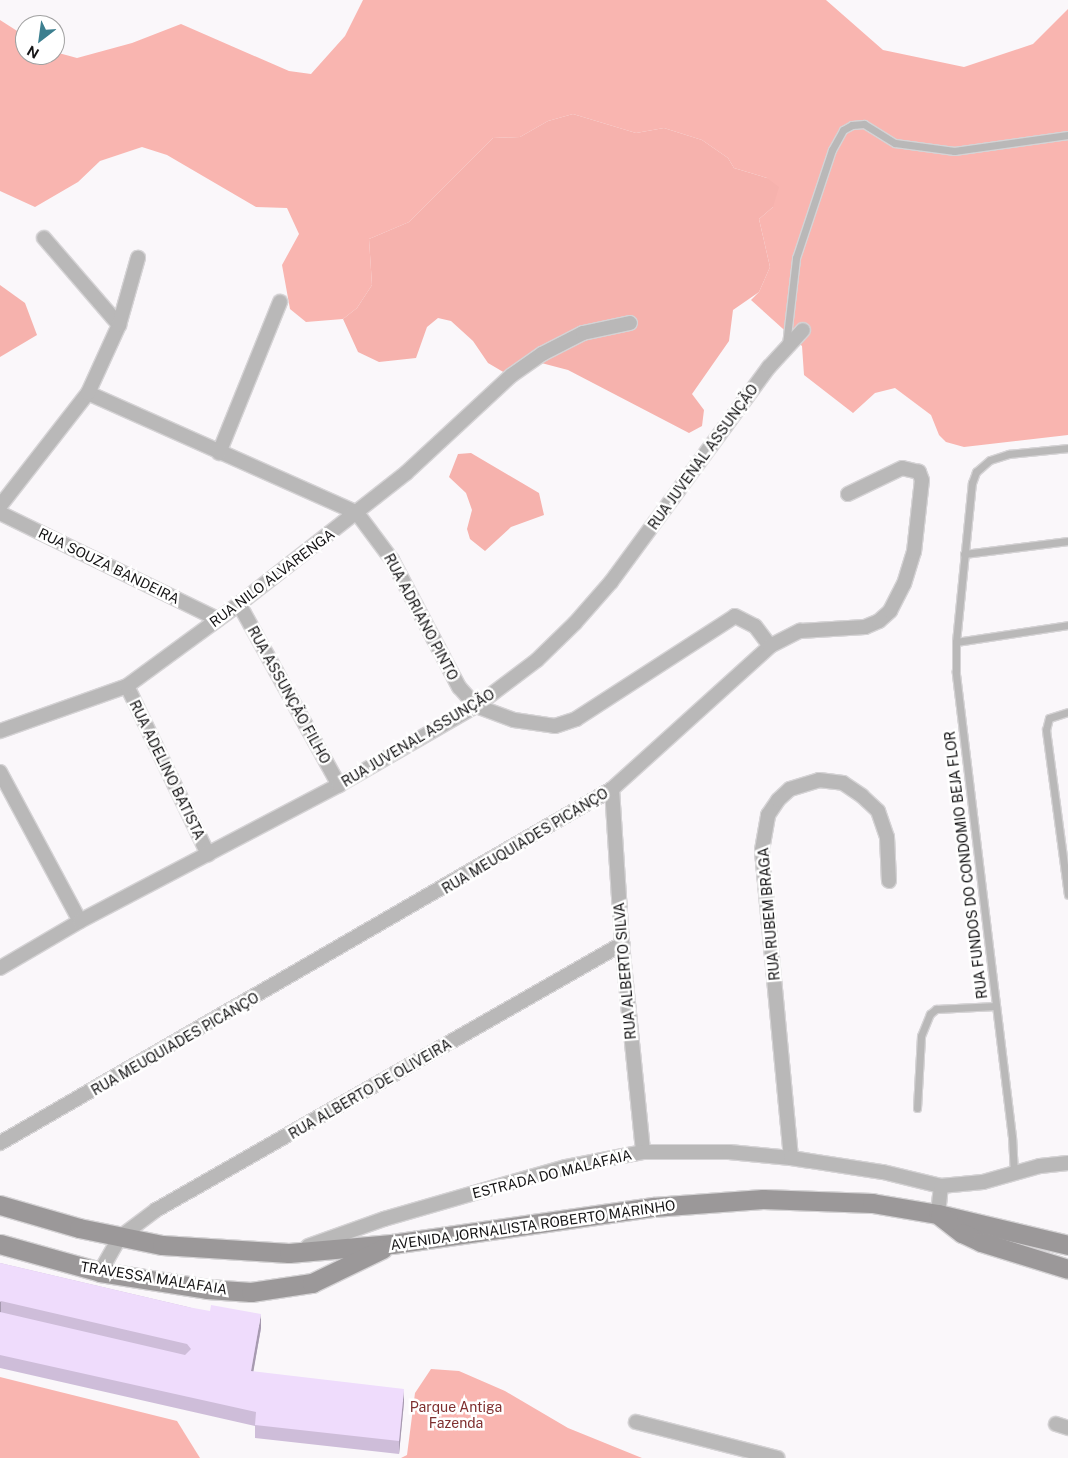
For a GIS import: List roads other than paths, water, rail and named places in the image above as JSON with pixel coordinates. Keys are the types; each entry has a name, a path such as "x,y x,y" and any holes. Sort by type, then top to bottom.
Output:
{"main road":[{"name":"AVENIDA JORNALISTA ROBERTO MARINHO","path":"0,1205 120,1238 202,1250 289,1253 392,1244 588,1215 718,1201 824,1200 872,1203 938,1214 1068,1244"},
{"path":"938,1214 947,1223 981,1242 1068,1269"},
{"name":"TRAVESSA MALAFAIA","path":"0,1244 100,1272 207,1289 251,1292 287,1289 341,1272 392,1244"}],"street":[{"path":"44,238 119,325"},
{"path":"0,506 88,393 119,325 138,258"},
{"path":"219,453 280,302"},
{"name":"RUA NILO ALVARENGA","path":"0,731 127,686 239,604 357,513 406,473 512,375 559,343 583,333 630,323"},
{"name":"RUA JUVENAL ASSUNÇÃO","path":"0,968 80,921 339,785 476,706 537,660 576,623 611,582 785,348 803,330"},
{"name":"RUA ADRIANO PINTO","path":"88,393 357,513 392,560 446,666 459,687 476,706"},
{"name":"RUA MEUQUIADES PICANÇO","path":"0,1143 612,790 770,646 800,631 865,627 879,621 890,611 904,584 914,552 923,490 919,472 902,468 848,494"},
{"name":"RUA SOUZA BANDEIRA","path":"0,513 217,619"},
{"name":"RUA ASSUNÇÃO FILHO","path":"239,604 339,785"},
{"path":"476,706 540,726 555,726 576,720 735,616 755,626 770,646"},
{"name":"RUA ADELINO BATISTA","path":"127,686 208,854"},
{"path":"0,772 80,921"},
{"name":"RUA RUBEM BRAGA","path":"791,1158 762,850 768,815 778,800 790,789 818,780 843,783 862,796 878,811 887,837 889,881"},
{"name":"RUA ALBERTO SILVA","path":"612,790 622,944 643,1152"},
{"name":"RUA ALBERTO DE OLIVEIRA","path":"120,1238 156,1210 622,944"},
{"name":"ESTRADA DO MALAFAIA","path":"289,1253 384,1219 472,1193 565,1167 643,1152 729,1152 791,1158 883,1172 941,1186 984,1182 1068,1163"},
{"path":"938,1214 941,1186"},
{"path":"100,1272 120,1238"},
{"path":"636,1422 777,1458"}],"lane":[{"path":"785,348 796,258 832,150 843,130 852,125 864,124 895,143 954,151 1068,135"},
{"name":"RUA FUNDOS DO CONDOMIO BEJA FLOR","path":"1014,1174 956,671 956,642 972,483 976,472 990,460 1009,454 1068,448"},
{"path":"964,554 1068,542"},
{"path":"956,642 1068,625"},
{"path":"1068,712 1050,718 1046,730 1068,895"},
{"path":"917,1108 921,1036 930,1014 936,1009 996,1006"}],"park label":[{"name":"Parque Antiga Fazenda","path":"456,1415"}]}
